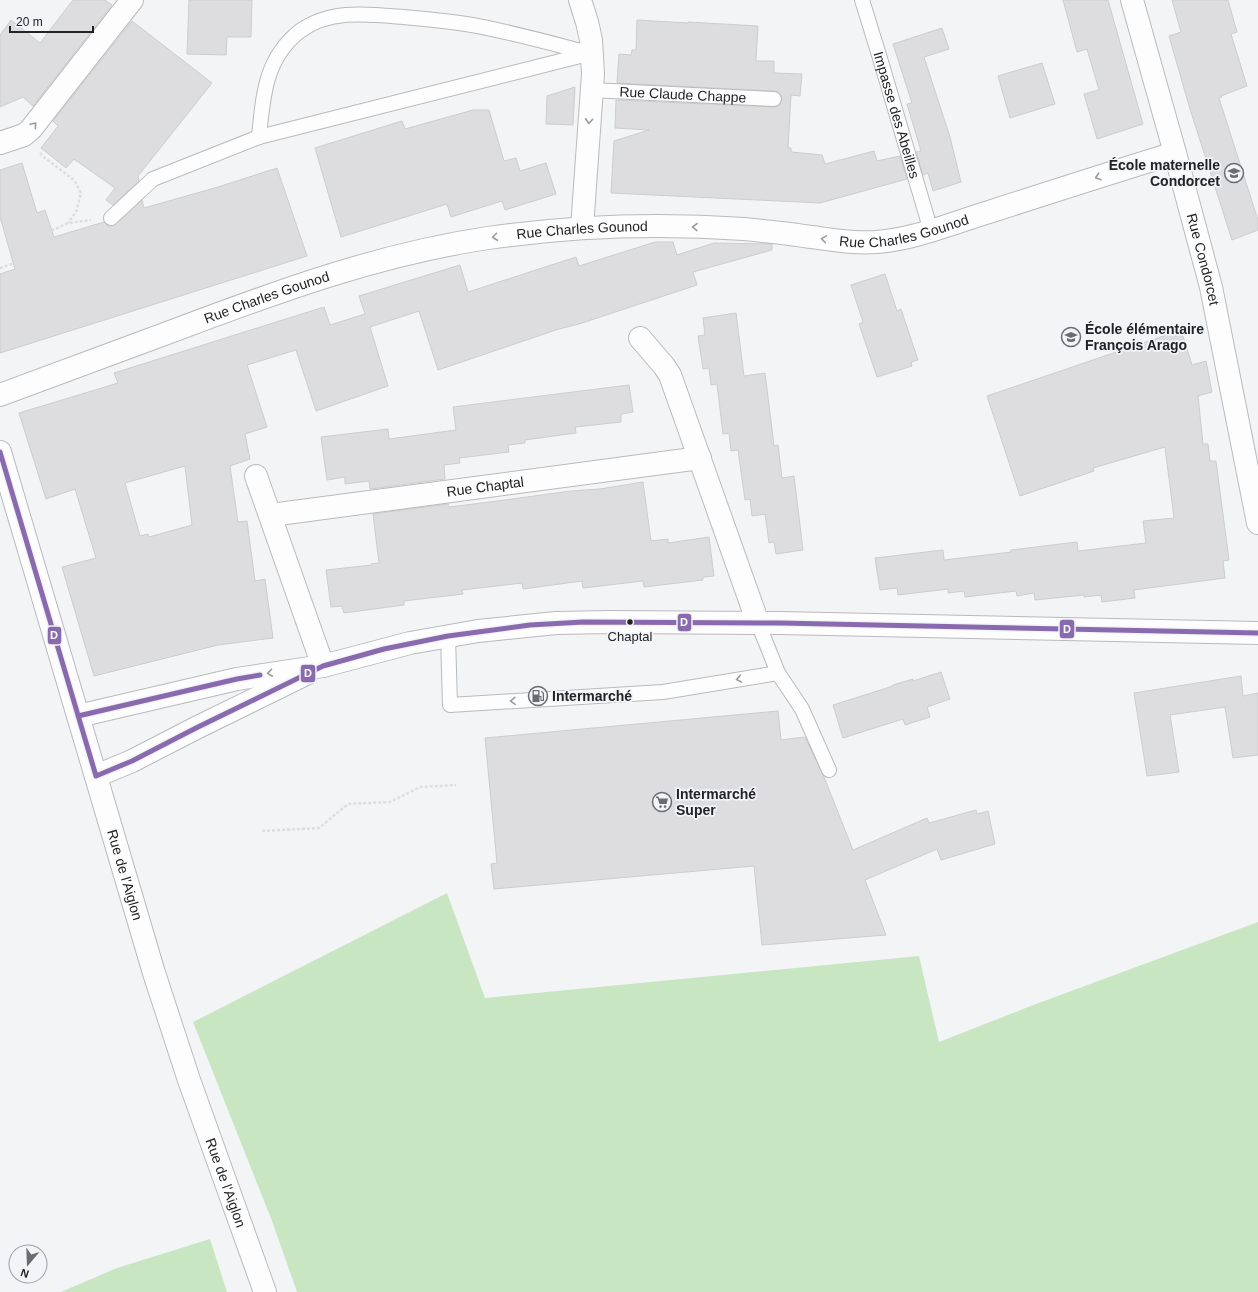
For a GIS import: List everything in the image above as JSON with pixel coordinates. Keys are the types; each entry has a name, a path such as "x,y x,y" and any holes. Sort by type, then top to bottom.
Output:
{"street":[{"path":"0,143 24,135 31,129 132,0"},
{"path":"580,0 591,40 593,74 582,228"},
{"name":"Rue Condorcet","path":"1132,0 1175,153 1216,311 1258,524"},
{"name":"Rue Charles Gounod","path":"0,395 269,295 350,269 435,247 488,238 582,228 645,226 743,229 861,243 888,241 931,230 1175,153"},
{"path":"640,338 670,375 758,623"},
{"name":"Rue de l'Aiglon","path":"0,452 154,973 173,1032 265,1292"},
{"name":"Rue Chaptal","path":"271,514 700,458"},
{"path":"256,476 271,514 323,666"},
{"path":"78,716 237,679 323,666 384,649 448,636 502,628 556,623 758,623 1258,633"},
{"path":"96,776 132,761 323,666"}],"lane":[{"name":"Impasse des Abeilles","path":"862,0 931,230"},
{"path":"259,137 265,84 278,56 300,31 314,22 329,17 347,14 365,14 452,22 473,25 592,53"},
{"path":"111,218 153,179 259,137 592,53"},
{"name":"Rue Claude Chappe","path":"591,90 774,99"},
{"path":"758,623 778,673 802,709 830,770"},
{"path":"448,636 450,705 663,692 778,673"}],"path":[{"path":"24,135 45,158 74,180 80,193 76,212 68,223"},
{"path":"0,268 20,261 39,245 51,231 68,223 111,218"},
{"path":"262,830 319,828 348,804 390,802 420,787 456,785"}],"green space":[{"path":"447,893 485,998 919,956 939,1042 1036,1004 1258,922 1258,1292 297,1292 272,1221 193,1022"},
{"path":"210,1239 227,1292 61,1292 117,1268"}],"building":[{"path":"73,0 105,0 112,5 33,106 23,97 0,107 0,35 11,20 40,43"},
{"path":"189,0 252,0 251,37 227,37 226,55 187,54"},
{"path":"1063,0 1108,0 1143,124 1097,139 1084,94 1099,90 1087,49 1077,52"},
{"path":"1172,0 1228,0 1237,32 1231,34 1247,86 1219,98 1258,220 1258,230 1232,240 1190,109 1169,36 1181,32"},
{"path":"637,20 758,26 756,61 774,61 774,73 802,74 800,96 791,95 788,148 791,148 791,152 822,155 825,164 874,151 877,161 900,156 907,179 820,203 611,193 614,141 649,130 615,128 616,100 774,107 778,106 782,100 781,95 774,91 617,83 619,54 631,55 632,50 636,50"},
{"path":"132,21 212,83 138,176 139,181 113,205 106,200 115,188 74,159 66,168 41,148 58,126 53,121"},
{"path":"942,28 949,49 924,57 950,137 961,182 933,191 928,173 923,175 916,152 921,151 907,104 912,103 893,44"},
{"path":"1042,63 1055,104 1010,118 998,76"},
{"path":"575,87 573,125 546,124 547,96"},
{"path":"473,110 489,110 504,161 516,158 520,171 546,163 556,194 505,210 502,201 451,217 447,204 341,237 315,148 402,121 405,129"},
{"path":"22,163 37,213 45,210 54,237 104,222 108,226 113,226 142,200 144,208 218,187 277,168 307,256 0,353 0,274 15,269 0,217 0,170"},
{"path":"655,242 673,242 677,255 714,243 772,244 772,250 693,272 697,285 579,324 559,329 438,370 419,311 370,327 388,386 316,411 296,350 247,365 267,427 245,434 250,459 230,466 238,522 247,521 255,581 265,579 273,638 218,645 94,676 62,567 96,558 75,489 46,499 19,413 118,383 114,373 324,307 330,325 365,314 359,296 460,265 468,292 576,257 579,266","holes":["185,466 192,525 149,537 148,534 140,536 125,483"]},
{"path":"885,274 897,311 901,309 918,360 911,362 912,366 877,377 859,324 863,322 851,285"},
{"path":"736,313 744,376 765,373 774,446 778,445 782,478 794,476 803,550 776,554 774,542 769,543 765,514 752,516 750,499 745,500 738,450 731,451 729,433 723,434 717,384 711,385 709,368 703,369 698,336 705,335 703,318"},
{"path":"1181,330 1192,365 1206,361 1212,392 1198,396 1203,444 1208,444 1210,461 1216,461 1229,560 1223,561 1225,578 1134,590 1135,598 1102,602 1101,595 1084,597 1084,595 1035,600 1034,593 1017,596 1016,591 965,597 964,591 948,593 948,589 898,595 897,588 880,590 875,558 943,550 944,560 1077,542 1078,551 1146,543 1143,521 1174,518 1165,447 1093,468 1094,471 1020,496 987,396"},
{"path":"629,385 633,412 621,414 621,422 575,427 576,433 525,440 525,443 508,445 509,452 459,458 460,463 444,465 445,479 370,489 369,481 345,484 345,477 327,480 321,437 388,429 389,439 456,430 453,407"},
{"path":"643,482 651,541 668,539 668,543 709,537 714,576 703,577 703,580 644,587 643,581 583,588 582,581 523,589 522,583 462,590 463,594 404,601 404,605 344,613 342,606 331,607 326,570 379,563 373,514 448,504 449,507 571,491 600,489"},
{"path":"941,672 950,699 927,707 930,717 905,725 903,719 843,738 833,705 893,685 913,679 913,681"},
{"path":"1241,676 1243,696 1258,693 1258,755 1233,758 1225,707 1170,715 1179,772 1147,776 1134,693"},
{"name":"Intermarché Super","path":"778,711 781,740 805,737 824,777 853,850 927,818 929,823 976,810 977,814 988,811 995,844 941,860 937,849 865,880 886,935 762,945 754,866 494,889 491,864 497,863 485,738"}],"transit line":[{"name":"D","path":"0,452 96,776 132,761 323,666 384,649 448,636 530,625 583,622 780,623 1258,633"},
{"name":"D","path":"78,716 260,675"}],"place":[{"name":"École maternelle Condorcet","path":"1234,173"},
{"name":"École élémentaire François Arago","path":"1071,337"},
{"name":"Chaptal","path":"630,622"},
{"name":"Intermarché","path":"538,696"},
{"name":"Intermarché Super","path":"662,802"}]}
